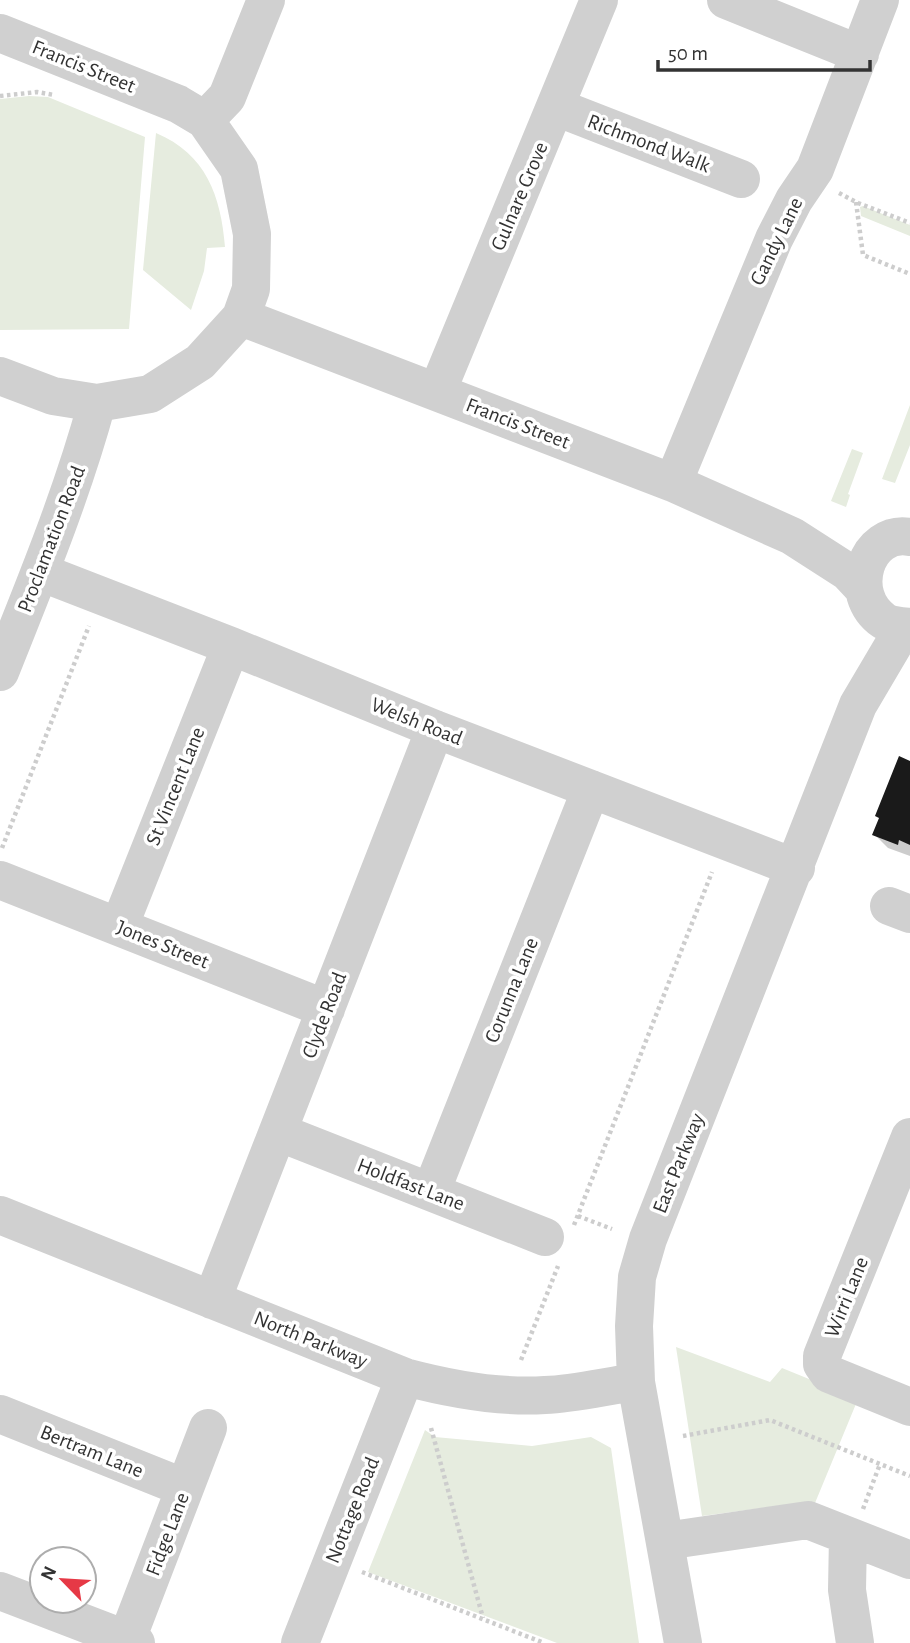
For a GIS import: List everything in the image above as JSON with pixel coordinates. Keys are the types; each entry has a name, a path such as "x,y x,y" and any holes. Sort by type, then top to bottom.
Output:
{"street":[{"path":"205,120 227,96 266,0"},
{"name":"Gulnare Grove","path":"437,392 599,0"},
{"path":"726,0 860,54"},
{"name":"Gandy Lane","path":"673,483 774,239 794,200 815,169 880,0"},
{"name":"Francis Street","path":"0,33 178,104 205,120 239,169 252,234 251,289 241,317 200,362 150,394 97,403 53,396 0,376"},
{"name":"Richmond Walk","path":"556,107 741,179"},
{"name":"Francis Street","path":"241,317 673,483 792,536 848,572 885,622 910,628"},
{"name":"Proclamation Road","path":"0,672 83,454 97,403"},
{"name":"Francis Street","path":"792,536 860,544 901,535"},
{"name":"East Parkway","path":"858,705 870,627 865,596 866,562 901,535"},
{"name":"Welsh Road","path":"40,572 232,646 435,729 796,868"},
{"name":"East Parkway","path":"683,1643 636,1382 634,1326 637,1277 648,1239 858,705 897,639 910,628"},
{"name":"St Vincent Lane","path":"119,927 232,646"},
{"name":"Clyde Road","path":"212,1300 435,729"},
{"name":"Corunna Lane","path":"431,1192 591,789"},
{"name":"Jones Street","path":"1,864 119,927 326,1009"},
{"name":"Holdfast Lane","path":"278,1132 558,1243"},
{"name":"Wirri Lane","path":"910,1138 822,1356 822,1364 829,1374 910,1407"},
{"name":"North Parkway","path":"0,1215 404,1377 433,1385 506,1394 545,1395 636,1382"},
{"name":"Nottage Road","path":"300,1643 404,1377"},
{"name":"Bertram Lane","path":"0,1414 185,1488"},
{"name":"Fidge Lane","path":"131,1641 208,1428"},
{"path":"665,1541 808,1520 910,1560"},
{"path":"850,1537 847,1590 855,1643"},
{"path":"0,1591 131,1641"}],"path":[{"path":"0,96 37,92 54,94"},
{"path":"829,187 856,202 910,223"},
{"path":"856,202 863,256 910,274"},
{"path":"1,864 90,625"},
{"path":"521,1360 558,1243 578,1216 713,870"},
{"path":"578,1216 612,1229"},
{"path":"683,1436 770,1420 910,1476"},
{"path":"431,1428 483,1619"},
{"path":"850,1537 880,1464"},
{"path":"357,1570 544,1643"}],"shaded area":[{"path":"48,97 145,137 129,329 0,330 0,99"},
{"path":"156,133 187,152 199,165 215,194 220,211 225,247 207,248 204,271 191,310 143,270"},
{"path":"860,207 910,225 910,236 861,216"},
{"path":"910,405 910,445 895,483 882,479"},
{"path":"852,449 863,453 846,507 831,501"},
{"path":"676,1347 770,1382 782,1368 858,1399 815,1503 702,1516"},
{"path":"425,1430 435,1437 532,1446 591,1437 611,1448 639,1643 557,1643 368,1572"}],"building":[{"path":"899,756 910,761 910,845 899,840 898,845 872,835 879,818 875,816"}]}
